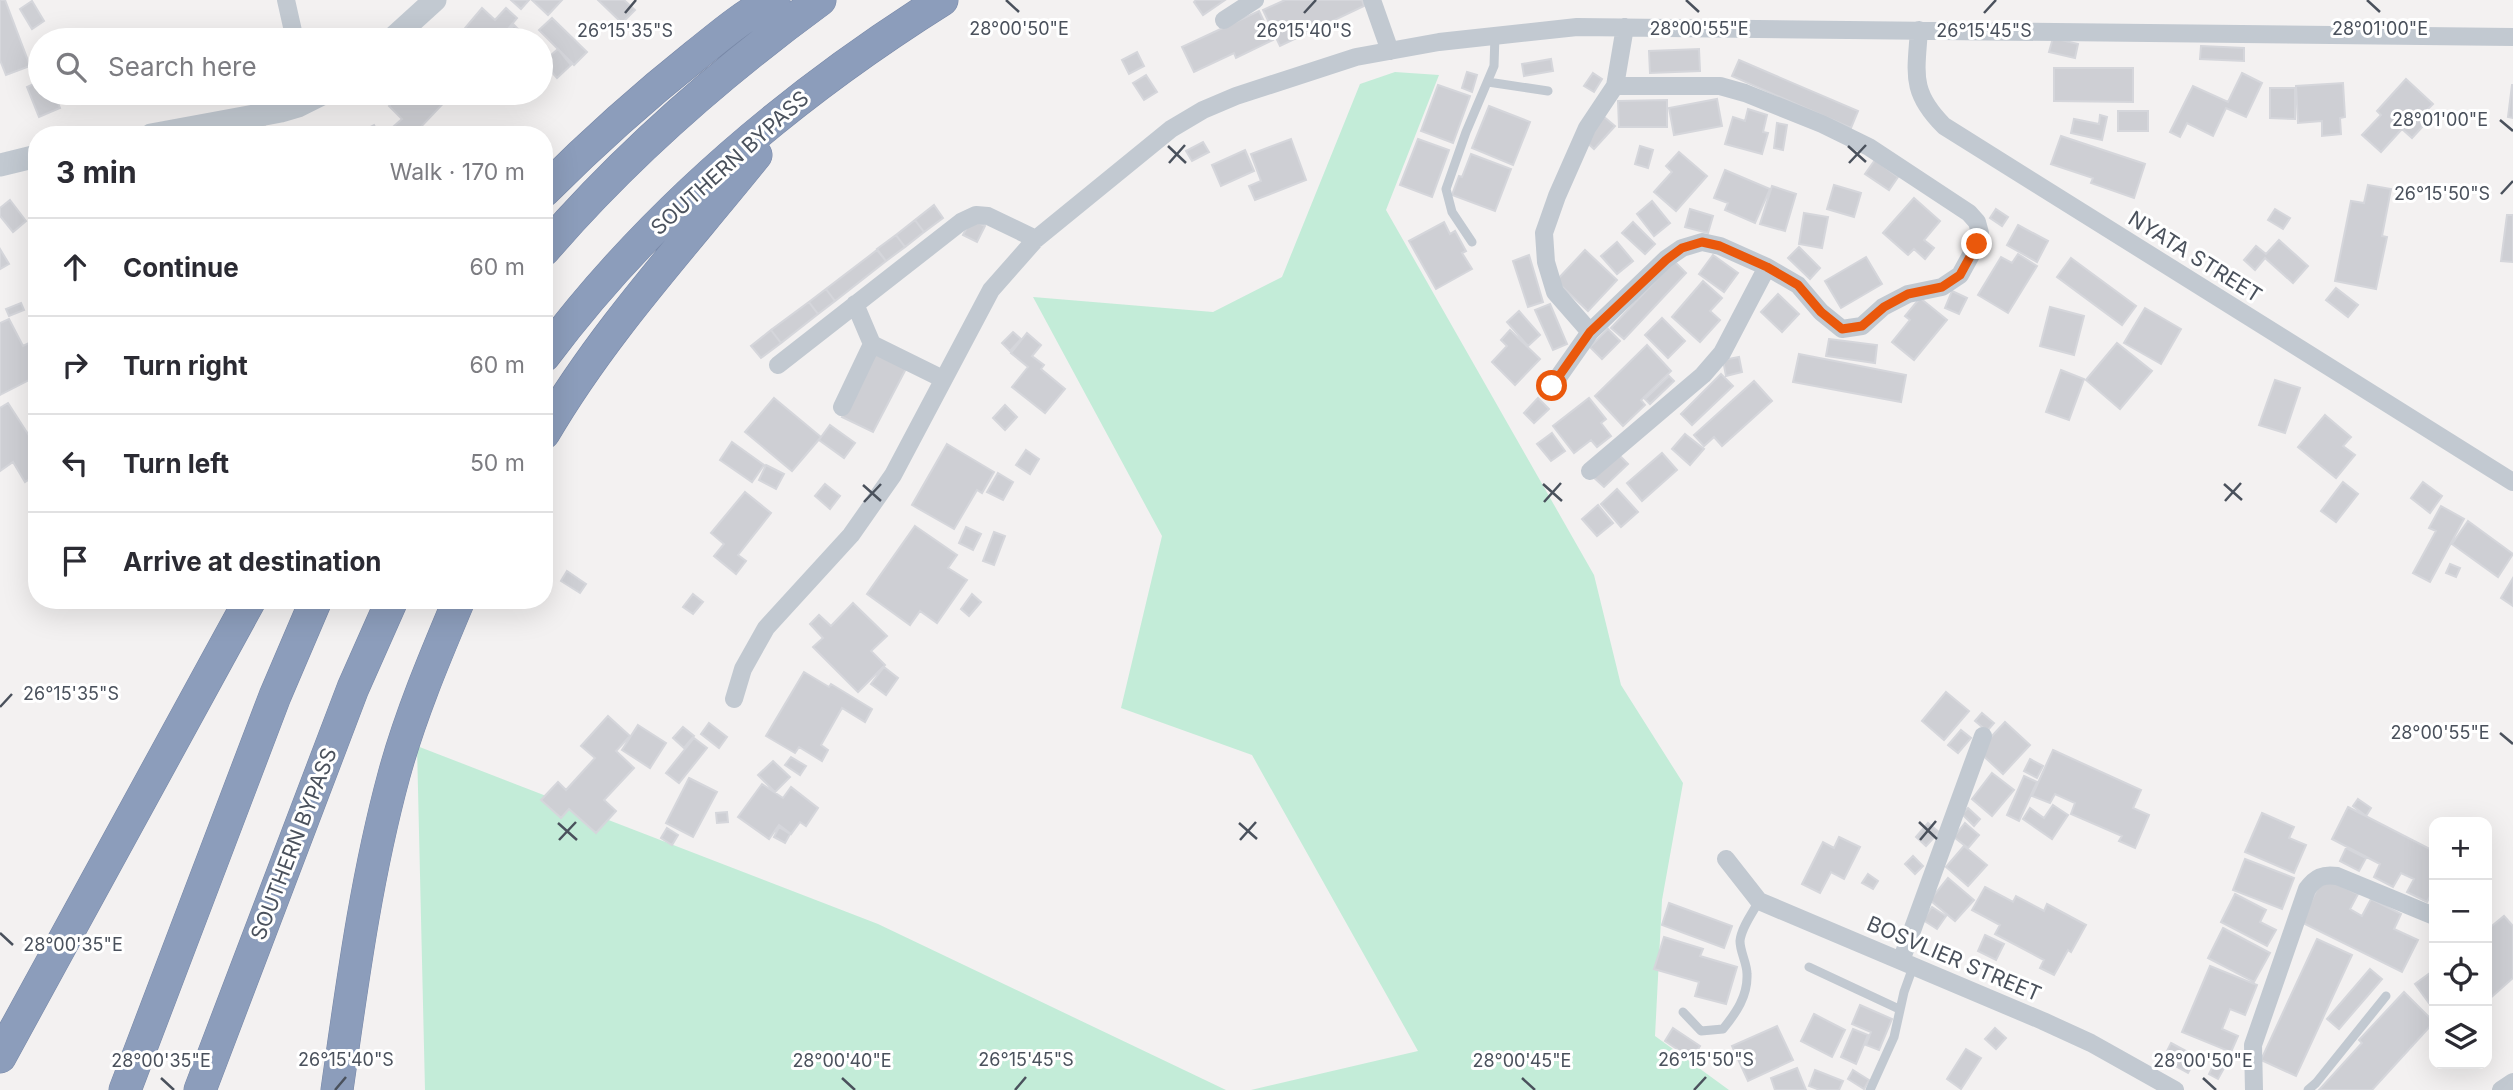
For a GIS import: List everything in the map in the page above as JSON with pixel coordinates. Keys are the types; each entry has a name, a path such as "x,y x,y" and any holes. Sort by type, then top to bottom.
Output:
{"highway":[{"path":"553,182 589,146 666,79 739,21 775,0"},
{"path":"553,240 636,152 698,96 762,42 820,0"},
{"name":"SOUTHERN BYPASS","path":"553,345 629,255 685,199 797,100 876,41 942,0"},
{"path":"553,419 590,362 644,290 755,157 797,100"},
{"path":"0,1057 245,609"},
{"path":"125,1090 275,696 312,609"},
{"name":"SOUTHERN BYPASS","path":"200,1090 353,688 388,609"},
{"path":"337,1090 379,834 412,720 455,609"}],"street":[{"path":"286,0 292,28"},
{"path":"404,28 435,0"},
{"path":"1224,20 1255,0"},
{"path":"1371,0 1390,51"},
{"path":"734,699 743,668 766,628 851,534 876,502 991,290 1036,239 1171,129 1203,110 1301,73 1356,57 1390,51 1495,35 1577,27 2513,37"},
{"path":"1590,332 1555,292 1546,262 1544,233 1587,128 1615,86 1625,27"},
{"name":"NYATA STREET","path":"1919,30 1917,86 1922,100 1944,126 2513,482"},
{"path":"1552,386 1590,332 1682,248 1702,242 1720,246 1767,267 1798,285 1821,312 1842,329 1862,326 1884,307 1908,294 1942,287 1960,275 1980,233 1978,222 1969,213 1870,147 1822,124 1745,93 1720,86 1615,86"},
{"path":"202,126 269,114 291,105"},
{"path":"0,165 28,158"},
{"path":"778,365 961,222 976,215 988,216 1036,239"},
{"path":"1590,471 1703,375 1722,353 1767,267"},
{"path":"855,304 872,344 943,379"},
{"path":"842,407 872,344"},
{"path":"1907,964 1983,736"},
{"name":"BOSVLIER STREET","path":"1726,859 1759,901 2091,1043 2175,1090"},
{"path":"2255,1090 2253,1045 2307,889 2314,879 2325,874 2337,876 2429,914"},
{"path":"2501,1090 2513,1082"}],"lane":[{"path":"1472,242 1451,212 1446,189 1494,66 1495,35"},
{"path":"1488,82 1548,91"},
{"path":"1683,1012 1701,1031 1714,1032 1723,1029 1735,1014 1744,997 1747,975 1740,941 1759,901"},
{"path":"1870,1090 1894,1037 1907,964"},
{"path":"1809,967 1899,1009"},
{"path":"2308,1090 2386,996"}],"green space":[{"path":"1395,72 1439,75 1386,210 1594,575 1621,685 1683,783 1662,900 1655,1036 1729,1090 1251,1090 1418,1051 1252,755 1121,708 1162,536 1033,297 1213,312 1282,277 1360,84"},
{"path":"417,746 878,924 1226,1090 425,1090"}],"building":[{"path":"0,0 5,0 28,67 6,75 0,60"},
{"path":"511,0 529,0 521,9"},
{"path":"532,0 562,0 548,15"},
{"path":"598,0 624,0 635,10 622,23"},
{"path":"1225,0 1203,15 1194,2"},
{"path":"1285,0 1362,0 1364,6 1280,46 1263,10"},
{"path":"32,1 44,21 31,28 20,9"},
{"path":"482,8 495,20 506,8 517,18 509,28 465,28"},
{"path":"1259,11 1273,40 1236,58 1234,53 1194,72 1182,47"},
{"path":"552,18 587,52 574,65 553,44 553,28 541,28"},
{"path":"2053,38 2078,44 2075,58 2049,52"},
{"path":"2201,46 2244,48 2244,61 2200,59"},
{"path":"558,49 571,65 557,78 553,73 553,53"},
{"path":"1699,49 1700,71 1650,73 1649,51"},
{"path":"1137,52 1144,66 1129,74 1122,60"},
{"path":"1551,59 1553,71 1524,76 1522,64"},
{"path":"1739,60 1858,111 1851,128 1732,76"},
{"path":"2054,68 2133,68 2133,102 2054,101"},
{"path":"1467,72 1477,75 1472,92 1462,88"},
{"path":"1593,73 1602,79 1594,92 1584,86"},
{"path":"2242,73 2262,83 2246,117 2226,108 2213,136 2187,123 2180,137 2170,132 2193,86 2228,102"},
{"path":"1146,75 1157,92 1144,100 1133,83"},
{"path":"2406,79 2433,104 2418,119 2424,125 2412,138 2402,129 2381,152 2362,135 2381,115 2377,111"},
{"path":"2343,83 2345,117 2340,118 2341,134 2322,136 2322,121 2298,123 2296,86"},
{"path":"1438,85 1470,96 1453,143 1421,131"},
{"path":"2513,85 2513,118 2508,117"},
{"path":"2270,88 2295,88 2295,119 2270,118"},
{"path":"1717,99 1722,126 1674,135 1669,108"},
{"path":"1667,100 1667,127 1619,127 1618,101"},
{"path":"34,105 59,105 60,108 39,117"},
{"path":"442,105 422,126 394,126 402,119 389,106"},
{"path":"1489,106 1530,122 1513,165 1472,148"},
{"path":"1748,109 1767,115 1763,132 1768,133 1762,154 1725,144 1733,117 1745,121"},
{"path":"2118,111 2148,111 2148,131 2118,131"},
{"path":"2100,115 2107,117 2102,140 2071,133 2074,119 2099,124"},
{"path":"1603,116 1615,126 1594,149 1583,139"},
{"path":"1777,123 1787,125 1783,150 1774,148"},
{"path":"2061,136 2145,164 2134,198 2091,183 2093,178 2051,164"},
{"path":"1291,139 1306,180 1255,200 1249,186 1261,181 1251,154"},
{"path":"1418,139 1449,150 1432,197 1400,185"},
{"path":"1203,142 1209,152 1192,161 1186,151"},
{"path":"1640,146 1653,150 1648,168 1635,164"},
{"path":"1245,150 1254,171 1221,186 1212,165"},
{"path":"1679,152 1707,176 1676,211 1654,192 1672,172 1666,166"},
{"path":"1471,154 1511,169 1495,211 1452,195"},
{"path":"1875,160 1898,177 1889,190 1865,174"},
{"path":"1725,170 1770,189 1755,223 1725,210 1728,203 1714,198"},
{"path":"1834,185 1861,193 1854,217 1827,209"},
{"path":"2368,185 2391,189 2382,236 2387,237 2376,289 2335,281 2351,201 2364,203"},
{"path":"1772,186 1796,194 1785,231 1760,224"},
{"path":"1914,198 1940,221 1924,240 1934,248 1925,259 1914,249 1908,255 1883,233"},
{"path":"10,200 26,221 13,232 0,216 0,208"},
{"path":"1652,201 1670,223 1654,236 1637,214"},
{"path":"934,205 943,218 924,232 915,220"},
{"path":"1690,209 1713,216 1708,233 1685,227"},
{"path":"1996,209 2008,217 2002,226 1990,218"},
{"path":"2275,209 2290,218 2283,229 2268,220"},
{"path":"1804,213 1828,217 1822,248 1799,244"},
{"path":"2507,215 2513,215 2513,262 2501,261"},
{"path":"971,219 985,226 977,242 963,235"},
{"path":"915,220 924,232 905,247 896,235"},
{"path":"1444,222 1450,234 1455,231 1466,251 1462,253 1472,269 1436,289 1409,241"},
{"path":"1633,222 1655,244 1645,254 1622,233"},
{"path":"2018,225 2048,241 2037,262 2007,245"},
{"path":"896,235 905,247 886,261 877,249"},
{"path":"2279,240 2308,266 2293,283 2265,258 2255,270 2244,260 2256,246 2266,254"},
{"path":"1617,242 1633,261 1617,274 1601,256"},
{"path":"1799,247 1820,268 1810,279 1788,258"},
{"path":"0,249 9,264 0,269"},
{"path":"877,250 886,261 835,301 826,289"},
{"path":"1585,250 1617,280 1588,311 1556,281"},
{"path":"2018,254 2037,266 2008,313 1978,295 2001,257 2012,263"},
{"path":"1529,255 1543,302 1528,307 1513,261"},
{"path":"1713,255 1738,273 1724,292 1699,274"},
{"path":"1866,257 1882,284 1841,308 1825,281"},
{"path":"2071,258 2136,306 2122,325 2057,277"},
{"path":"1674,261 1686,273 1624,339 1611,328"},
{"path":"1703,281 1722,298 1710,311 1720,320 1700,342 1672,317"},
{"path":"2336,288 2358,305 2348,317 2326,300"},
{"path":"826,289 835,301 818,314 809,302"},
{"path":"1952,291 1967,298 1959,314 1945,308"},
{"path":"1778,294 1799,314 1782,332 1761,312"},
{"path":"1920,298 1947,320 1914,360 1892,342 1910,320 1905,316"},
{"path":"809,302 818,314 781,343 771,330"},
{"path":"21,303 24,310 9,316 6,309"},
{"path":"1550,304 1567,344 1553,350 1535,310"},
{"path":"2050,307 2084,316 2074,355 2040,346"},
{"path":"2145,308 2181,329 2161,364 2124,343"},
{"path":"1519,311 1540,335 1528,346 1507,322"},
{"path":"1662,318 1685,341 1668,358 1645,335"},
{"path":"9,319 23,346 28,344 28,381 0,395 0,323"},
{"path":"1608,329 1620,341 1602,359 1590,347"},
{"path":"771,330 781,343 761,358 751,346"},
{"path":"1510,330 1540,359 1515,385 1492,362 1507,346 1501,340"},
{"path":"1013,332 1021,339 1010,351 1002,343"},
{"path":"1027,333 1041,345 1032,356 1044,365 1041,369 1065,389 1045,413 1012,387 1028,367 1011,353"},
{"path":"1829,339 1877,345 1875,363 1826,356"},
{"path":"2117,343 2152,371 2120,409 2086,380"},
{"path":"1647,345 1671,371 1641,400 1645,405 1623,426 1595,396"},
{"path":"877,350 908,365 873,432 842,417"},
{"path":"1799,354 1906,375 1901,402 1793,382"},
{"path":"1739,357 1742,372 1726,376 1723,360"},
{"path":"2061,370 2084,379 2069,420 2046,412"},
{"path":"1721,374 1733,386 1692,425 1681,414"},
{"path":"1669,376 1674,381 1650,404 1645,399"},
{"path":"2275,380 2300,388 2285,433 2259,425"},
{"path":"1754,381 1772,401 1722,446 1714,437 1704,446 1694,435"},
{"path":"774,398 821,437 792,471 745,432"},
{"path":"1538,398 1549,409 1534,423 1524,413"},
{"path":"1589,398 1606,419 1601,423 1611,436 1597,447 1591,440 1574,453 1553,426"},
{"path":"8,403 28,434 28,480 25,482 13,462 0,471 0,408"},
{"path":"1005,405 1017,417 1005,430 993,418"},
{"path":"2325,415 2351,437 2343,446 2355,455 2336,478 2298,447"},
{"path":"830,425 855,443 844,458 819,440"},
{"path":"1552,433 1565,451 1551,461 1537,444"},
{"path":"1685,434 1704,449 1690,465 1672,449"},
{"path":"732,442 764,465 752,482 720,460"},
{"path":"947,444 994,472 982,493 977,490 954,529 912,505"},
{"path":"1026,450 1039,459 1030,474 1016,465"},
{"path":"1616,452 1628,464 1604,487 1592,476"},
{"path":"1662,453 1677,470 1642,501 1627,483"},
{"path":"766,465 784,474 776,489 759,480"},
{"path":"998,473 1013,482 1003,500 987,492"},
{"path":"2343,482 2358,494 2336,522 2321,511"},
{"path":"2423,482 2442,496 2430,513 2411,498"},
{"path":"825,484 840,496 830,509 815,496"},
{"path":"1617,489 1638,512 1621,527 1601,504"},
{"path":"745,492 771,513 738,555 746,561 736,574 714,556 724,544 711,533"},
{"path":"1598,505 1613,523 1597,536 1582,519"},
{"path":"2441,506 2464,519 2430,582 2413,573 2436,531 2429,528"},
{"path":"2468,521 2513,554 2498,577 2452,544"},
{"path":"915,526 957,555 948,568 967,580 937,623 920,611 910,625 867,594"},
{"path":"966,527 981,534 973,550 959,543"},
{"path":"994,532 1005,536 994,565 983,561"},
{"path":"2450,564 2460,568 2456,577 2446,573"},
{"path":"567,571 586,584 580,593 561,581"},
{"path":"2513,578 2513,606 2501,598"},
{"path":"693,594 703,602 693,614 683,607"},
{"path":"972,594 981,602 969,616 961,609"},
{"path":"853,603 887,636 871,651 885,665 858,692 813,647 823,638 810,624 819,615 831,626"},
{"path":"884,667 898,678 886,695 871,684"},
{"path":"804,672 829,687 831,684 872,709 865,722 842,708 821,745 828,750 822,761 799,747 795,753 766,736"},
{"path":"1946,692 1969,711 1944,740 1922,721"},
{"path":"1982,713 1994,723 1987,731 1975,721"},
{"path":"608,716 630,736 616,751 634,768 604,800 616,811 596,833 569,809 561,818 541,800 558,782 566,790 595,758 581,746"},
{"path":"2005,722 2030,745 2003,774 1978,751"},
{"path":"709,723 727,737 719,748 701,734"},
{"path":"638,725 666,743 650,768 622,750"},
{"path":"683,727 694,736 684,748 673,738"},
{"path":"1961,730 1971,738 1958,753 1948,745"},
{"path":"694,738 707,748 679,783 666,773"},
{"path":"2053,750 2141,790 2133,808 2149,815 2135,848 2119,841 2122,836 2071,814 2075,803 2055,794 2050,803 2032,796"},
{"path":"791,757 806,766 800,775 785,765"},
{"path":"2030,759 2043,766 2037,778 2024,771"},
{"path":"773,761 790,777 775,792 758,775"},
{"path":"1992,773 2014,790 1992,816 1972,799"},
{"path":"2024,776 2037,782 2019,821 2007,815"},
{"path":"689,778 717,792 693,837 666,823"},
{"path":"762,784 783,798 791,787 818,808 806,826 800,822 791,834 779,825 769,839 738,817"},
{"path":"2358,799 2371,808 2366,816 2353,806"},
{"path":"2053,805 2068,815 2052,839 2023,819 2030,808 2044,818"},
{"path":"2348,807 2429,848 2427,902 2407,892 2414,879 2401,873 2393,887 2374,877 2380,864 2332,839"},
{"path":"1968,808 1980,819 1974,826 1962,814"},
{"path":"727,812 728,822 717,823 716,813"},
{"path":"2262,813 2294,827 2289,838 2306,845 2294,873 2245,852"},
{"path":"1928,823 1939,832 1926,846 1916,837"},
{"path":"1965,823 1979,835 1968,848 1954,837"},
{"path":"779,827 790,834 785,843 774,837"},
{"path":"667,828 678,835 672,845 661,838"},
{"path":"1839,837 1860,847 1844,879 1831,872 1820,893 1802,884 1823,842 1834,848"},
{"path":"1964,846 1987,865 1968,886 1946,867"},
{"path":"2346,848 2366,858 2359,871 2340,861"},
{"path":"1913,856 1923,866 1915,874 1905,864"},
{"path":"2245,859 2294,878 2282,909 2233,890"},
{"path":"1868,874 1878,881 1873,889 1862,883"},
{"path":"2323,877 2358,894 2350,909 2362,916 2371,899 2401,914 2394,929 2418,940 2402,972 2301,922"},
{"path":"1948,878 1974,900 1955,921 1930,900"},
{"path":"1985,887 2013,902 2016,896 2044,911 2047,904 2086,925 2054,975 2040,968 2044,960 1995,934 2000,925 1972,910"},
{"path":"2235,894 2266,910 2260,922 2276,930 2267,946 2221,922"},
{"path":"1669,903 1732,926 1724,948 1662,925"},
{"path":"1932,907 1946,916 1937,929 1923,920"},
{"path":"2504,916 2513,926 2513,978 2492,997 2492,943 2492,926"},
{"path":"2223,928 2270,953 2254,982 2208,958"},
{"path":"1985,935 2004,944 1996,960 1978,951"},
{"path":"1664,937 1703,949 1700,956 1737,967 1726,1004 1695,996 1699,982 1654,969"},
{"path":"2317,939 2352,955 2296,1076 2261,1060"},
{"path":"2210,966 2257,985 2245,1015 2230,1009 2222,1029 2238,1036 2231,1052 2182,1032"},
{"path":"2370,969 2382,979 2339,1029 2327,1019"},
{"path":"2429,974 2429,1003 2415,984"},
{"path":"2404,992 2429,1017 2429,1027 2372,1090 2319,1090 2362,1043 2359,1040"},
{"path":"1860,1005 1892,1019 1879,1050 1866,1045 1871,1032 1852,1024"},
{"path":"1814,1014 1845,1030 1832,1057 1801,1041"},
{"path":"1777,1026 1793,1060 1748,1081 1732,1046"},
{"path":"1673,1028 1700,1046 1692,1059 1665,1041"},
{"path":"1995,1028 2006,1038 1996,1049 1985,1039"},
{"path":"1853,1029 1868,1035 1856,1064 1841,1057"},
{"path":"2171,1043 2197,1057 2188,1073 2163,1059"},
{"path":"1966,1049 1981,1058 1961,1089 1947,1079"},
{"path":"2218,1056 2228,1061 2218,1079 2209,1074"},
{"path":"1797,1068 1806,1090 1775,1090 1771,1078"},
{"path":"1815,1070 1843,1081 1839,1090 1820,1090 1809,1086"},
{"path":"1853,1070 1869,1080 1864,1089 1848,1079"}],"route":[{"path":"1552,386 1590,332 1682,248 1702,242 1720,246 1767,267 1798,285 1821,312 1842,329 1862,326 1884,307 1908,294 1942,287 1960,275 1977,244"}]}
